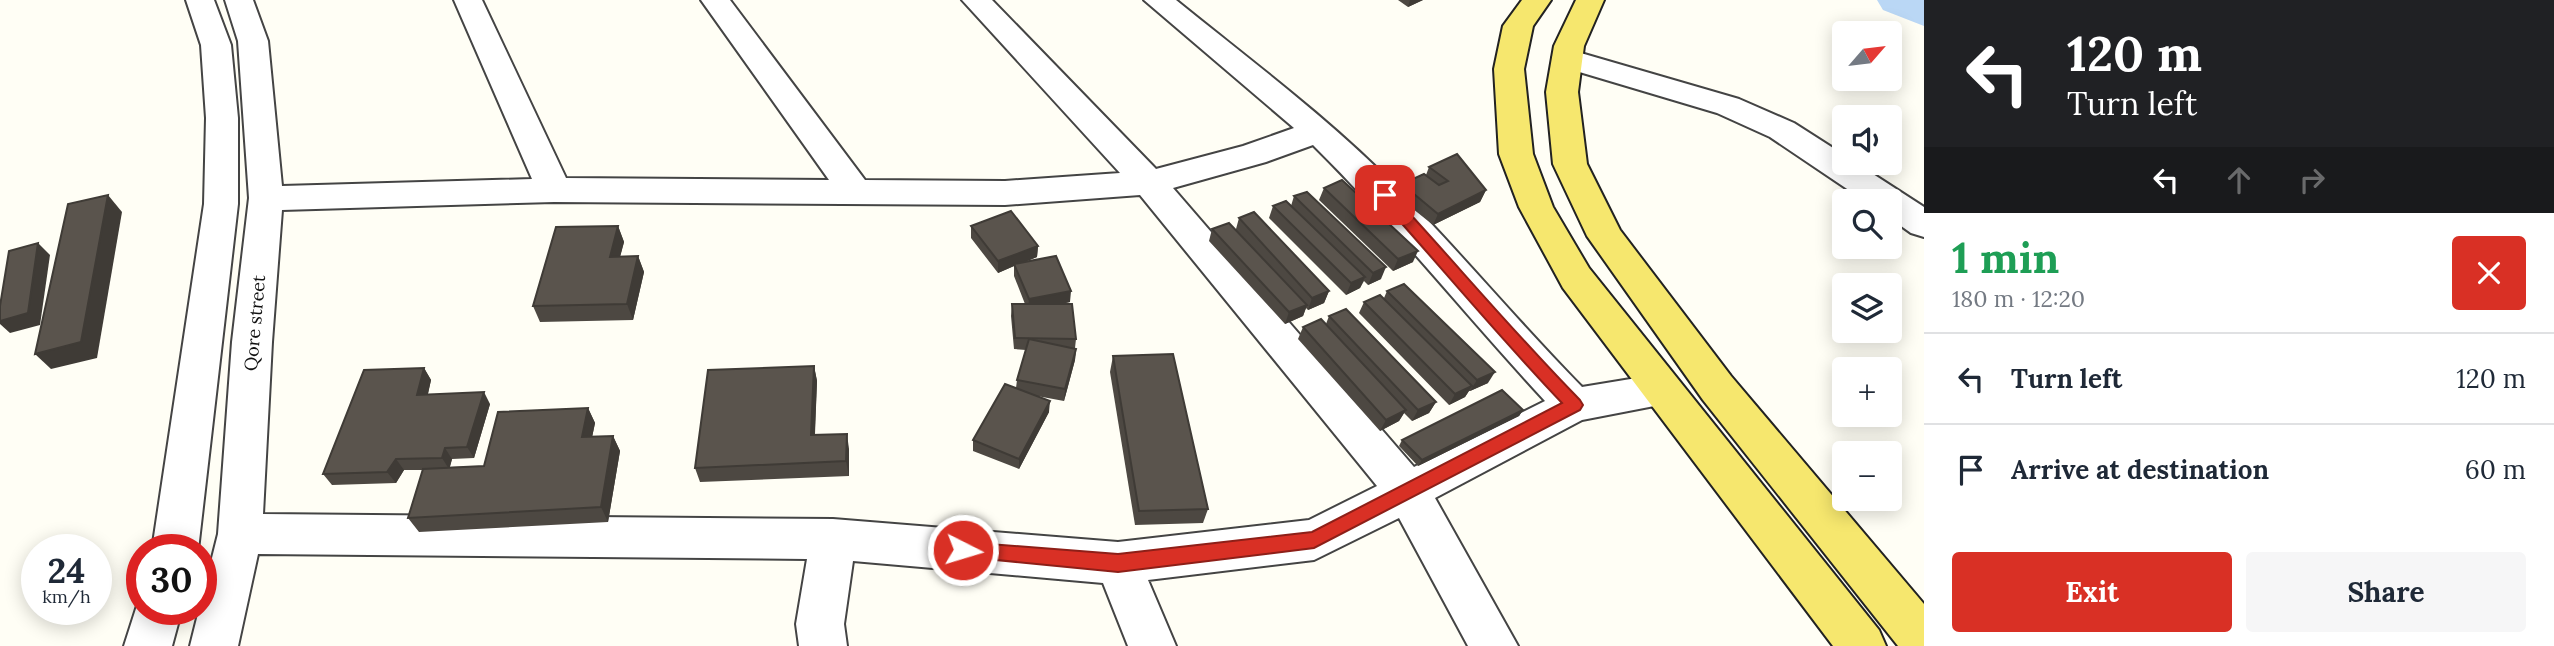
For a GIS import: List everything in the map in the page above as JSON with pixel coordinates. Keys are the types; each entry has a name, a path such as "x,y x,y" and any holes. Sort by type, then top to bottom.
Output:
{"main road":[{"path":"1537,0 1518,26 1509,69 1516,155 1536,207 1576,278 1862,646"},
{"path":"1590,0 1569,46 1562,92 1570,164 1605,236 1717,388 1924,642"}],"street":[{"path":"177,534 221,204 222,118 216,45 200,0"},
{"name":"Qore street","path":"214,646 240,534 252,342 266,198 253,41 239,0"},
{"path":"468,0 554,190"},
{"path":"715,0 854,190"},
{"path":"976,0 1149,183 1407,490 1494,646"},
{"path":"1158,0 1318,131 1385,195 1460,278 1503,331 1574,405"},
{"path":"1567,58 1728,106 1782,130 1872,189"},
{"path":"266,198 554,190 1004,193 1149,183 1254,154 1318,131"},
{"path":"1902,209 1924,224"},
{"path":"240,534 833,539 1118,563 1314,540 1574,405 1661,390"},
{"path":"823,646 820,624 833,539"},
{"path":"1118,563 1152,646"},
{"path":"148,646 154,625"}],"building":[{"path":"1457,154 1486,190 1438,214 1402,184 1424,174 1439,185 1448,181 1429,167"},
{"path":"1342,180 1418,251 1398,259 1324,188"},
{"path":"1307,192 1386,267 1373,273 1294,196"},
{"path":"108,195 81,342 35,354 68,204"},
{"path":"1286,201 1365,277 1351,283 1273,206"},
{"path":"1011,211 1038,246 998,261 971,226"},
{"path":"1254,212 1329,291 1312,298 1239,218"},
{"path":"1229,223 1307,305 1289,312 1212,229"},
{"path":"618,226 610,257 638,256 627,304 533,306 556,227"},
{"path":"38,243 28,313 0,321 9,251"},
{"path":"1056,256 1071,291 1029,299 1014,264"},
{"path":"1404,284 1495,372 1477,380 1387,291"},
{"path":"1380,295 1472,386 1455,394 1364,302"},
{"path":"1012,304 1072,304 1076,339 1015,338"},
{"path":"1346,309 1436,402 1418,410 1329,316"},
{"path":"1321,319 1406,410 1386,420 1303,327"},
{"path":"1029,339 1076,349 1065,389 1017,380"},
{"path":"1173,354 1208,509 1139,511 1113,356"},
{"path":"814,366 811,435 847,434 846,461 695,468 708,370"},
{"path":"424,368 417,395 484,392 467,447 445,448 442,458 396,459 387,472 323,474 364,370"},
{"path":"1005,384 1050,401 1019,459 973,440"},
{"path":"1502,390 1523,410 1422,460 1402,440"},
{"path":"588,408 582,437 613,436 601,507 408,518 423,469 484,466 498,412"}],"waterway":[{"path":"1900,0 1924,12"}],"route":[{"path":"963,550 1118,563 1314,540 1574,405 1503,331 1460,278 1385,195"}]}
